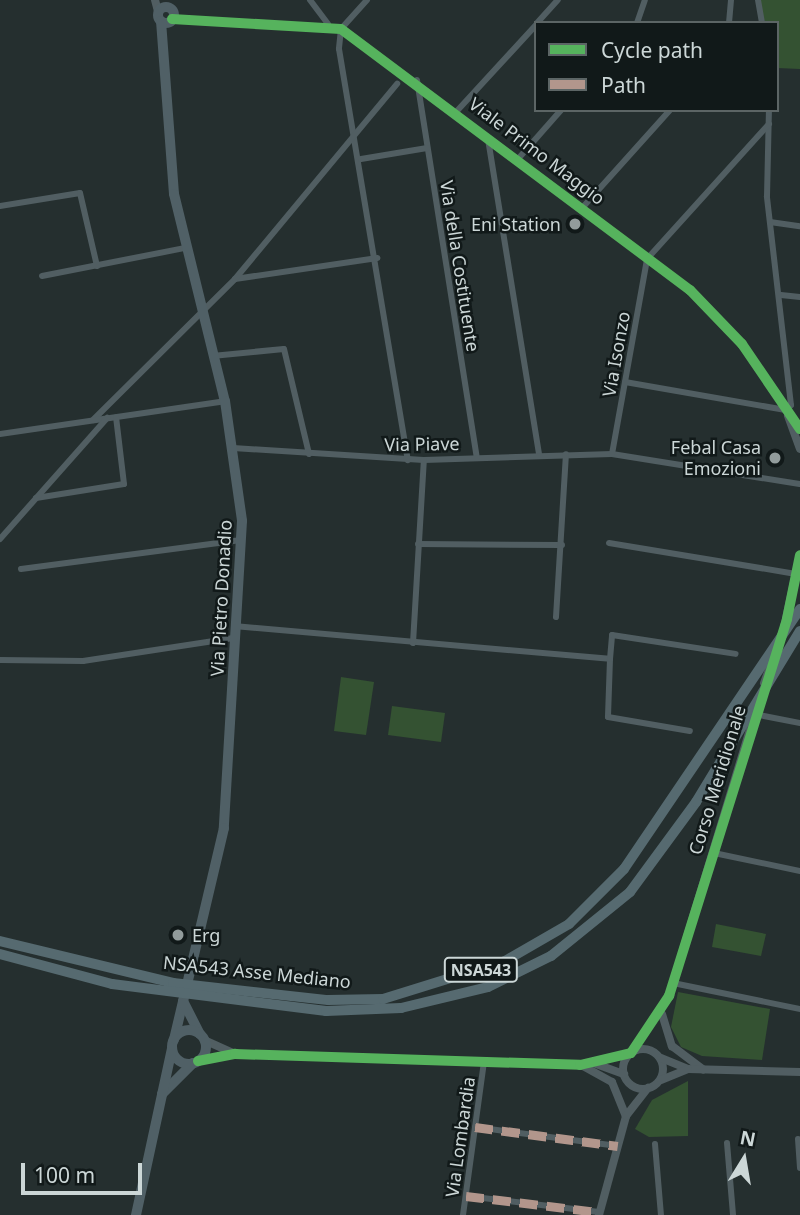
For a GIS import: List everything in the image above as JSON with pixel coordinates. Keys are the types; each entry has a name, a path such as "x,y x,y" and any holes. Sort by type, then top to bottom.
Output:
{"highway":[{"name":"NSA543 Asse Mediano","path":"0,941 173,983 328,1000 383,999 505,961 569,924 624,869 800,609"},
{"name":"NSA543 Asse Mediano","path":"0,954 112,984 326,1011 401,1008 488,987 551,956 630,892 696,802 800,631"}],"main road":[{"name":"Via Pietro Donadio","path":"136,1215 161,1094 224,828 233,638 241,540 233,448 225,401 200,316 174,194 165,10"},
{"path":"161,1094 196,1062 202,1037 183,1001"},
{"path":"196,1062 179,1060 173,1044 186,1031 202,1037"}],"street":[{"path":"310,0 328,24"},
{"path":"368,0 341,29 408,460"},
{"path":"540,21 558,0"},
{"path":"638,21 645,0"},
{"path":"729,21 731,0"},
{"path":"758,0 762,21"},
{"name":"Viale Primo Maggio","path":"165,10 187,16 328,24 341,29 417,80 488,134 721,319 800,429"},
{"path":"456,112 534,27"},
{"name":"Via della Costituente","path":"417,80 477,457"},
{"path":"93,420 235,279 397,84"},
{"path":"518,159 559,112"},
{"path":"583,207 668,112"},
{"path":"625,382 786,410 793,399 770,222 769,112"},
{"path":"647,259 769,123"},
{"path":"488,134 539,455"},
{"path":"361,159 427,148"},
{"path":"0,206 80,193 97,265"},
{"path":"770,222 800,226"},
{"path":"42,276 185,248"},
{"path":"235,279 377,258"},
{"name":"Via Isonzo","path":"612,454 647,259"},
{"path":"781,295 800,297"},
{"path":"212,356 284,349 309,454"},
{"path":"789,362 800,363"},
{"path":"0,434 225,401"},
{"name":"Viale Primo Maggio","path":"786,410 800,449"},
{"path":"36,498 124,484 116,417"},
{"path":"0,539 107,418"},
{"name":"Via Piave","path":"233,448 408,460 612,454 800,484"},
{"path":"556,617 566,454"},
{"path":"413,643 424,460"},
{"path":"21,569 241,540"},
{"path":"609,543 797,574"},
{"path":"418,544 562,545"},
{"name":"Corso Meridionale","path":"631,1052 662,1014 673,984 797,574 800,555"},
{"path":"234,626 610,659"},
{"path":"690,731 608,717 612,635 736,654"},
{"path":"0,660 83,661 233,638"},
{"name":"Corso Meridionale","path":"754,713 800,723"},
{"name":"Corso Meridionale","path":"714,853 800,871"},
{"path":"673,984 800,1009"},
{"path":"662,1014 672,1046 704,1069"},
{"path":"202,1037 235,1054"},
{"path":"585,1064 647,1049 688,1069"},
{"path":"624,1074 631,1052"},
{"path":"196,1062 235,1054 585,1064 624,1074 635,1087 648,1088"},
{"path":"660,1080 661,1058"},
{"name":"Via Lombardia","path":"463,1215 484,1062"},
{"path":"585,1064 612,1082 626,1116"},
{"path":"466,1196 599,1213 626,1116 648,1088 688,1069 800,1072"},
{"path":"475,1127 618,1146"},
{"path":"798,1139 800,1168"},
{"path":"727,1143 733,1215"},
{"path":"655,1144 661,1215"}],"green space":[{"path":"758,0 800,0 800,69 779,68 779,21 764,21"},
{"path":"341,677 374,682 366,735 334,731"},
{"path":"392,706 445,713 441,742 388,735"},
{"path":"716,924 766,934 761,956 712,947"},
{"path":"678,992 770,1009 762,1060 702,1056 681,1047 671,1027"},
{"path":"688,1081 688,1136 649,1137 635,1129 652,1100"}],"marked path":[{"path":"475,1127 618,1146"},
{"path":"466,1196 599,1212"}],"cycle path":[{"path":"172,19 341,29 690,290 742,344 800,429"},
{"path":"198,1061 235,1054 580,1065 631,1053 669,996 787,619 800,555"}],"place":[{"name":"Eni Station","path":"575,224"},
{"name":"Febal Casa Emozioni","path":"775,458"},
{"name":"Erg","path":"178,935"}]}
